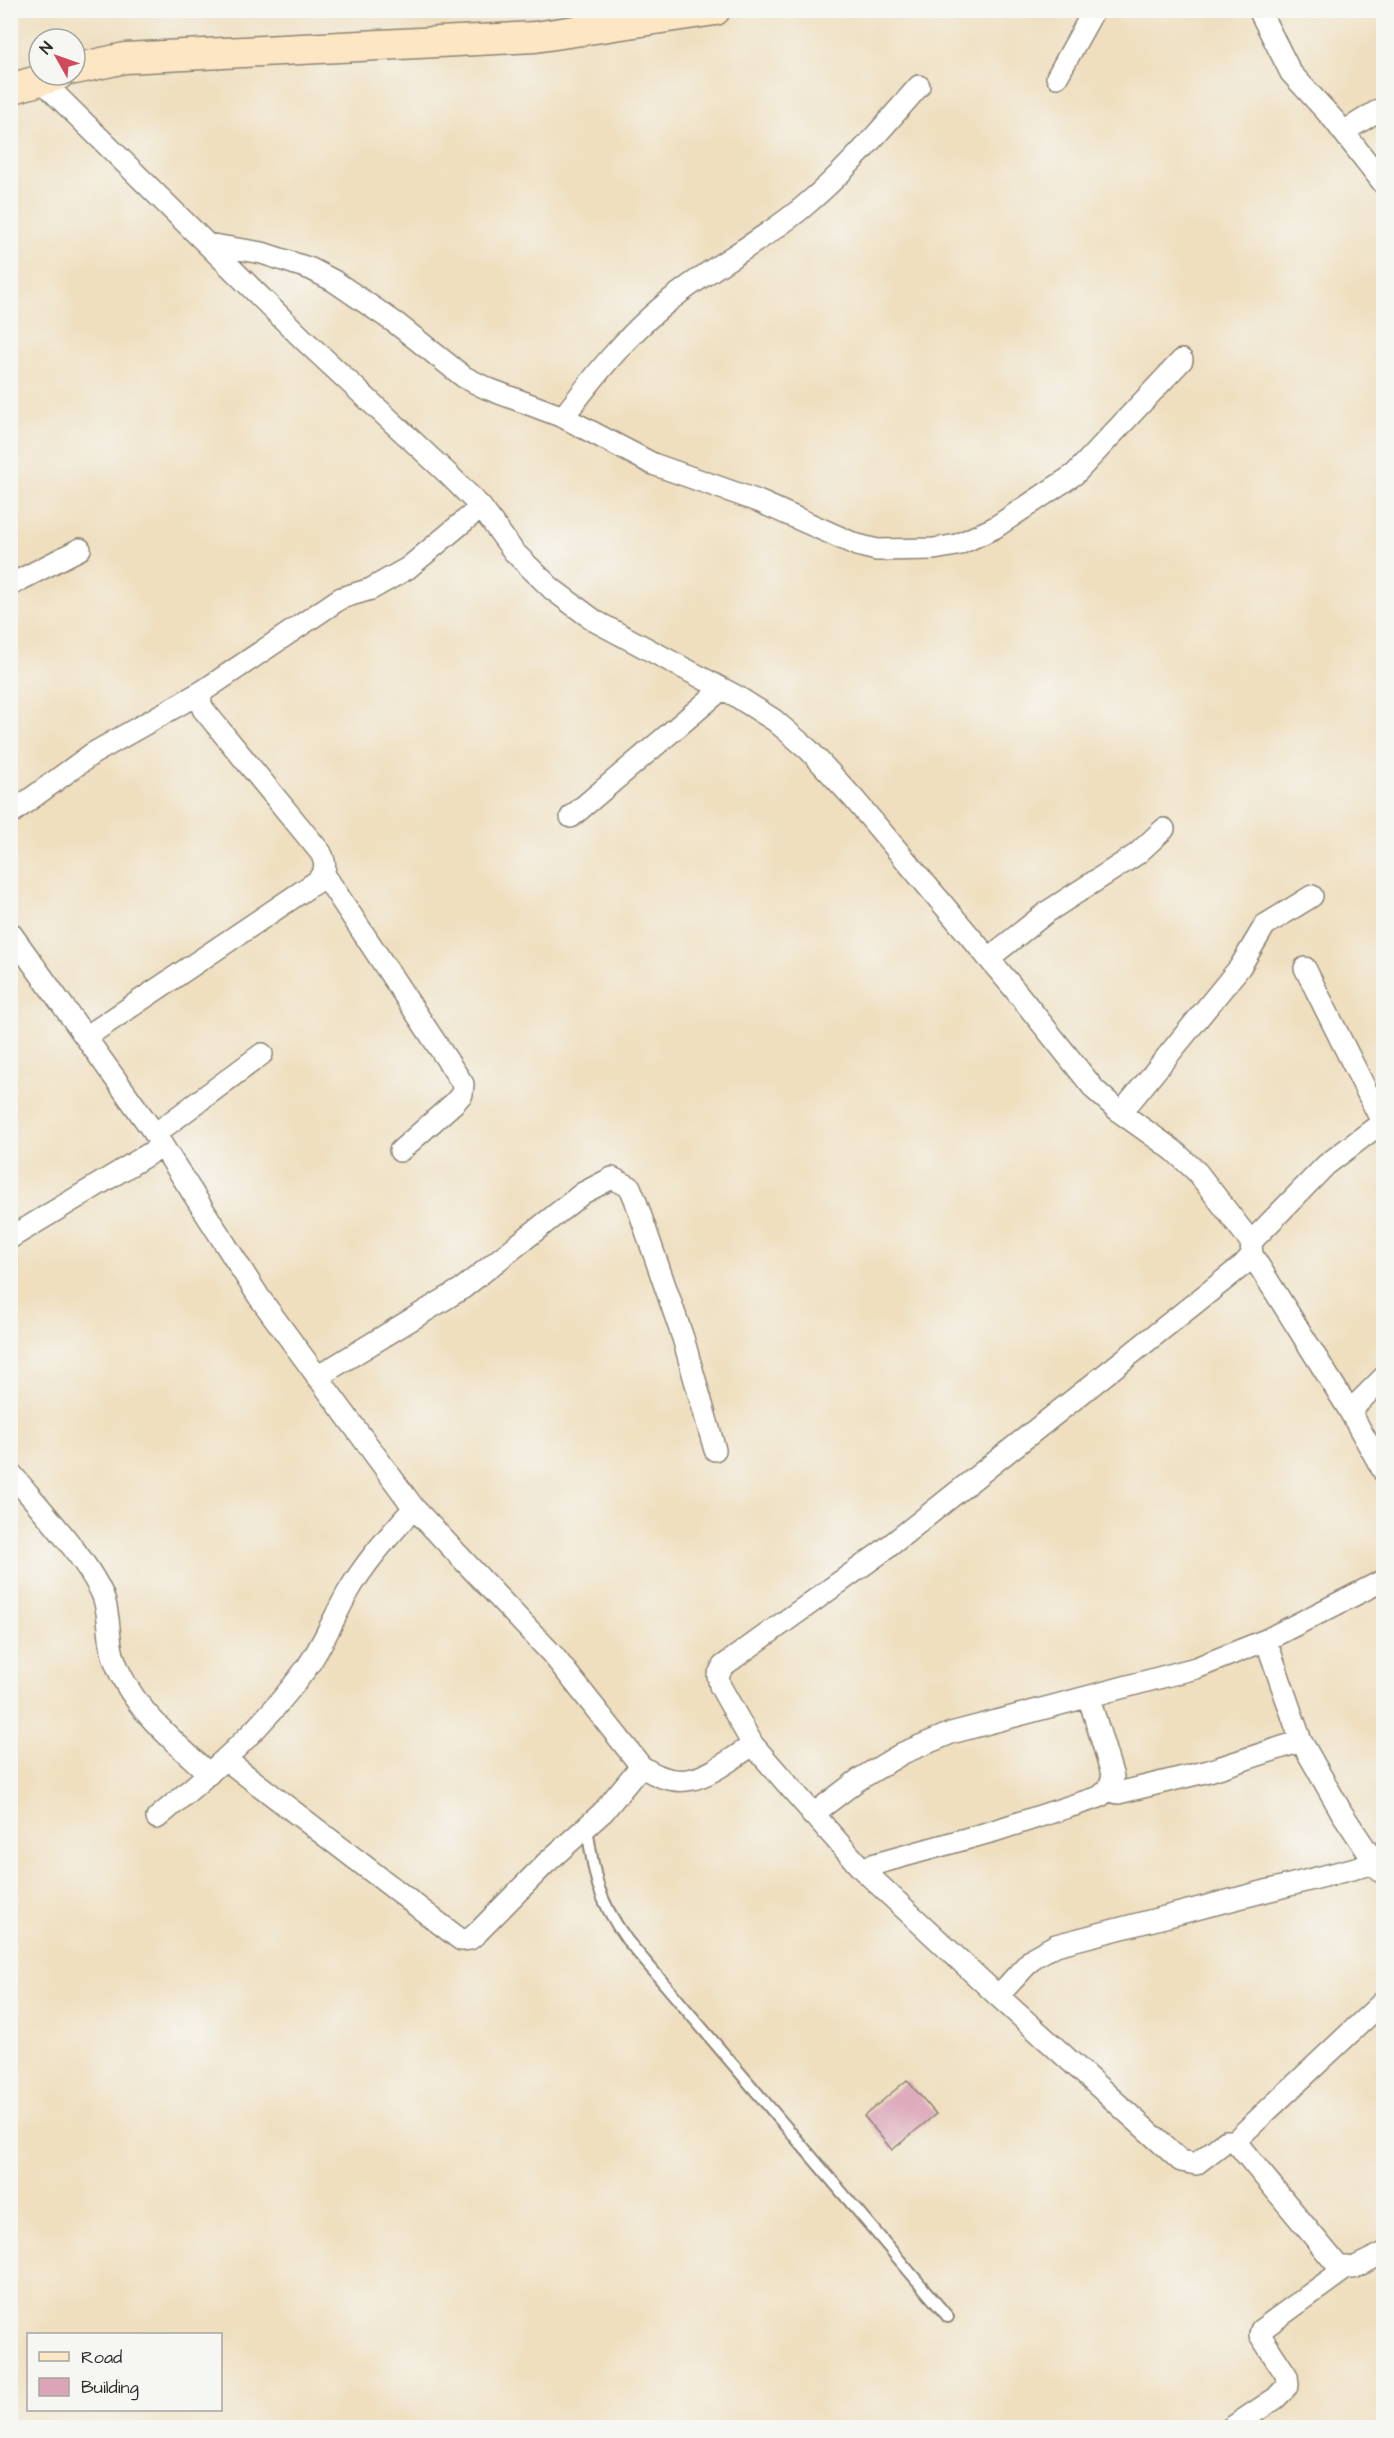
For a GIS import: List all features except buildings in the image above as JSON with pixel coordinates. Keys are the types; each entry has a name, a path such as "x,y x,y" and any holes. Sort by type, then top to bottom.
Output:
{"main road":[{"path":"87,66 125,58 535,37 715,10"},
{"path":"10,89 27,84"}],"street":[{"path":"1057,77 1094,10"},
{"path":"1259,10 1291,73 1343,132 1383,184"},
{"path":"562,417 618,347 638,327 694,283 749,248 804,207 848,166 919,86"},
{"path":"59,87 207,244 481,507 514,552 552,589 595,621 722,688 774,720 809,750 854,799 988,958 1076,1069 1121,1113 1173,1150 1197,1172 1251,1249 1350,1411 1383,1472"},
{"path":"1343,132 1383,107"},
{"path":"207,244 262,254 311,269 397,324 465,377 486,388 562,417 653,464 766,505 857,545 877,550 934,549 957,545 994,528 1075,474 1182,360"},
{"path":"10,814 92,754 203,691 340,598 371,589 399,574 481,507"},
{"path":"10,585 80,549"},
{"path":"571,817 722,688"},
{"path":"86,1037 316,882 324,874 326,865 321,853 203,709 200,700 203,691"},
{"path":"988,958 1047,912 1137,854 1164,830"},
{"path":"324,874 463,1084 462,1094 454,1103 400,1151"},
{"path":"1121,1113 1240,967 1265,925 1312,896"},
{"path":"10,932 158,1140 259,1297 414,1508 553,1655 641,1766 656,1777 686,1782 701,1777 753,1744"},
{"path":"1305,968 1383,1121 1326,1165 1251,1249 1234,1273 883,1551 723,1666 718,1676 720,1686 753,1744 812,1815 861,1868 998,1996 1181,2161 1196,2164 1226,2141 1235,2141 1383,2001"},
{"path":"10,1238 158,1140 262,1054"},
{"path":"317,1377 463,1288 583,1193 612,1178 630,1187 635,1199 683,1338 715,1450"},
{"path":"1350,1411 1383,1377"},
{"path":"10,1472 88,1570 103,1596 110,1625 112,1652 123,1684 141,1707 209,1774"},
{"path":"157,1818 225,1760 270,1716 308,1668 347,1593 372,1556 414,1508"},
{"path":"812,1815 858,1780 903,1753 951,1733 1196,1668 1266,1641 1383,1580"},
{"path":"998,1996 1034,1957 1056,1945 1379,1869 1301,1741 1266,1641"},
{"path":"861,1868 1040,1817 1099,1797 1108,1790 1113,1777 1089,1698"},
{"path":"1108,1790 1118,1793 1209,1771 1301,1741"},
{"path":"225,1760 461,1940 470,1939 478,1932 538,1871 603,1812 641,1766"},
{"path":"1235,2141 1330,2259 1345,2269"},
{"path":"1231,2427 1276,2398 1288,2385 1287,2376 1260,2335 1261,2330 1345,2269 1383,2253"}],"lane":[{"path":"587,1827 594,1874 606,1911 627,1940 948,2317"}]}
